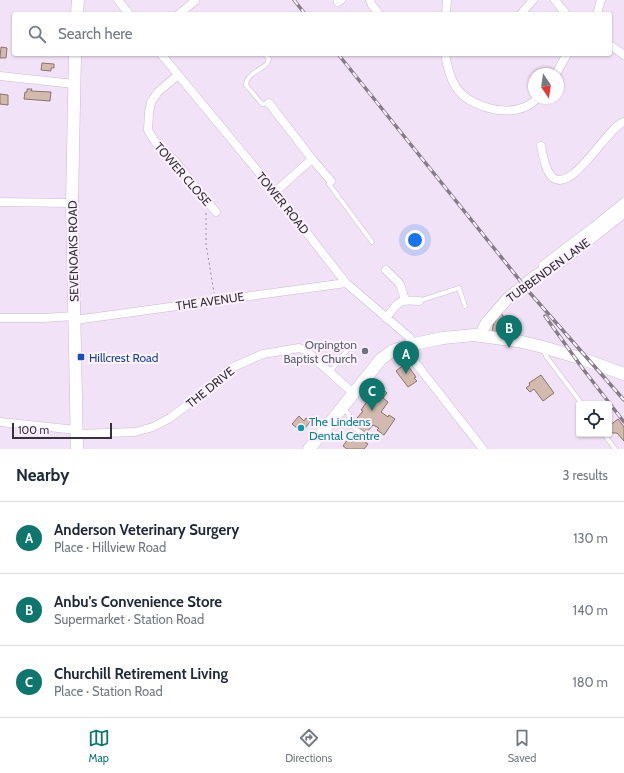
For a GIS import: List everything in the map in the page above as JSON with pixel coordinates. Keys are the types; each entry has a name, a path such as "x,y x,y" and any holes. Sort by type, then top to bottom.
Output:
{"main road":[{"path":"77,12 78,0"},
{"name":"SEVENOAKS ROAD","path":"75,56 72,203 77,449"},
{"path":"310,449 381,359 388,353 409,345 462,335 482,335 570,354 624,374"}],"street":[{"path":"118,0 127,12"},
{"path":"370,0 377,12"},
{"path":"446,12 447,0"},
{"path":"523,12 533,0"},
{"path":"555,0 564,12"},
{"path":"598,12 601,0"},
{"path":"181,12 195,1"},
{"path":"612,46 624,54"},
{"name":"TOWER ROAD","path":"163,56 275,192 346,283 409,337 409,345 483,449"},
{"path":"446,56 448,70 455,85 469,99 486,108 506,111 525,107 529,104"},
{"path":"559,68 566,56"},
{"name":"TOWER CLOSE","path":"178,75 158,92 151,102 148,130 156,143 175,161 214,210"},
{"path":"0,76 74,84"},
{"path":"269,103 331,181"},
{"path":"541,146 550,175 560,179 567,178 581,166 616,126 624,122"},
{"path":"275,192 312,159"},
{"path":"0,202 72,203"},
{"path":"543,265 595,230 624,202"},
{"name":"TUBBENDEN LANE","path":"482,335 483,329 487,322 508,298 535,276 557,264 595,230 624,212"},
{"path":"386,270 400,284 405,300"},
{"name":"THE AVENUE","path":"0,318 75,318 346,283"},
{"path":"386,318 399,303 405,300 419,301"},
{"name":"THE DRIVE","path":"77,432 135,432 153,427 176,414 231,368 263,354 299,348 305,350 353,393"},
{"path":"0,422 77,432"}],"lane":[{"path":"266,56 268,59 267,64 247,80 246,85 262,104 269,103"},
{"path":"331,181 329,184 372,242"},
{"path":"419,301 459,288 465,306"},
{"path":"543,347 546,356 580,401"},
{"path":"329,372 348,349"},
{"path":"342,408 348,414 350,424 366,436"},
{"path":"606,437 615,449"}],"path":[{"path":"214,210 206,212 206,244 215,301"}],"building":[{"path":"1,47 7,48 6,58 0,58"},
{"path":"42,63 54,64 54,68 51,68 51,71 41,70"},
{"path":"27,89 32,89 31,91 51,92 50,101 24,99"},
{"path":"0,94 8,95 8,105 0,104"},
{"path":"499,314 503,315 503,318 514,319 512,327 508,326 507,334 492,332 494,321 495,322"},
{"path":"406,363 416,377 414,378 417,381 408,387 396,371"},
{"path":"541,375 554,393 543,401 534,389 530,392 526,388 530,385 529,383"},
{"path":"381,388 387,393 383,398 388,402 381,412 388,417 389,415 395,419 384,435 377,430 379,428 373,425 366,433 352,424 363,411 361,410 371,396 374,395 372,394"},
{"name":"The Lindens Dental Centre","path":"299,416 304,421 306,418 310,422 302,432 292,424"},
{"path":"618,419 624,427 624,441 617,433 612,433 612,424"},
{"path":"357,436 368,444 364,449 347,449 343,446 348,439 352,442"}],"railway":[{"path":"294,0 303,12"},
{"path":"340,56 530,293 624,400"},
{"path":"545,316 583,369 624,422"}],"place":[{"name":"Anbu's Convenience Store","path":"509,348"},
{"name":"Orpington Baptist Church","path":"365,351"},
{"name":"Hillcrest Road","path":"81,357"},
{"name":"Anderson Veterinary Surgery","path":"406,374"},
{"name":"Churchill Retirement Living","path":"372,411"},
{"name":"The Lindens Dental Centre","path":"301,428"}]}
